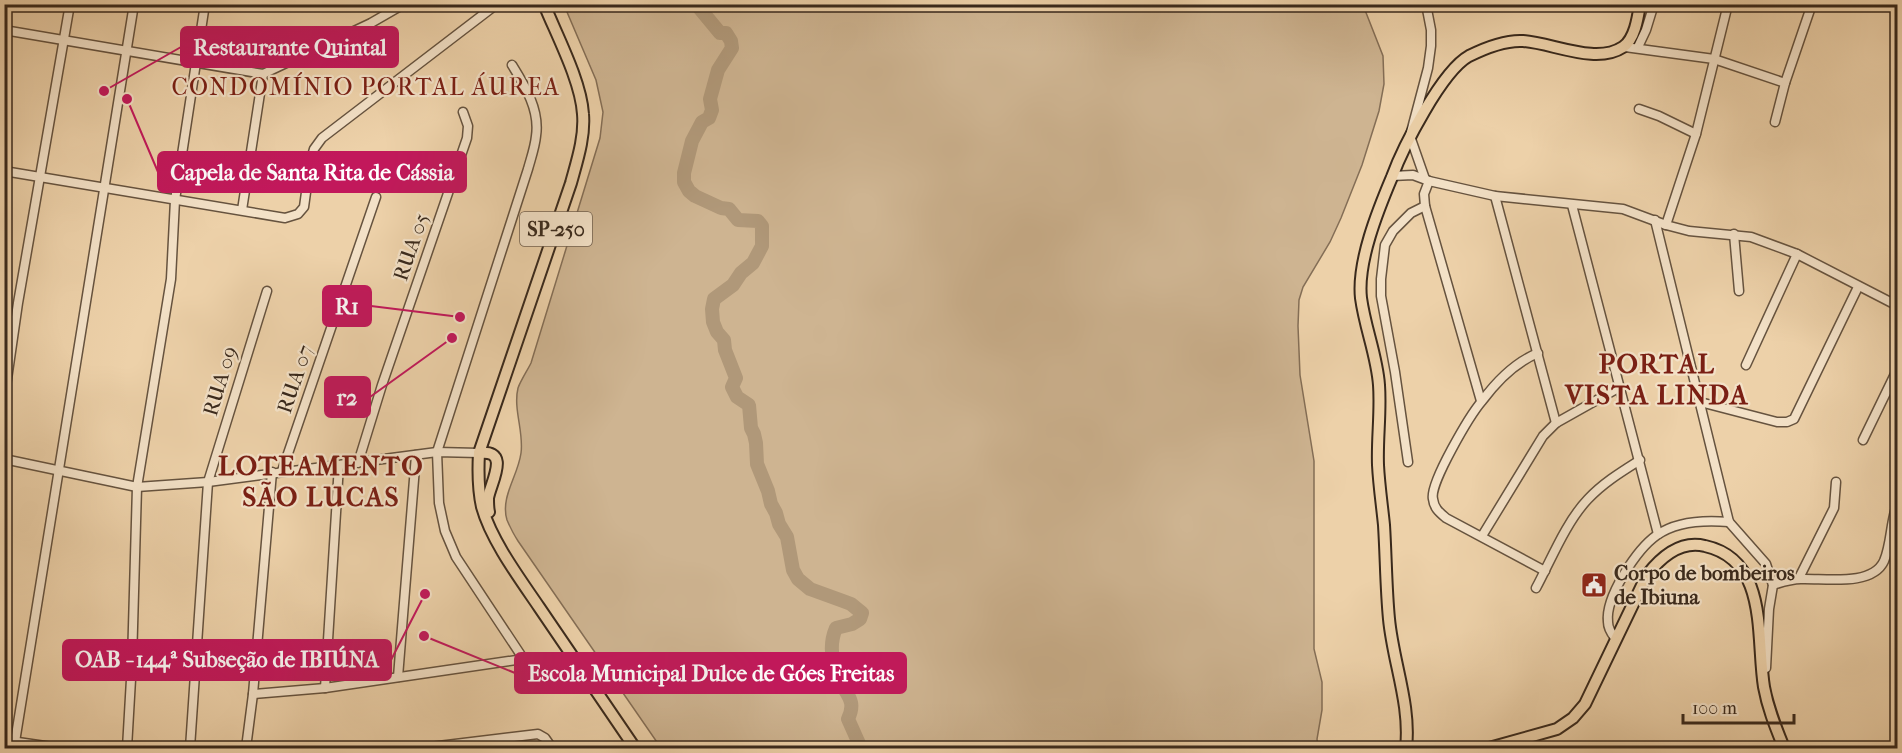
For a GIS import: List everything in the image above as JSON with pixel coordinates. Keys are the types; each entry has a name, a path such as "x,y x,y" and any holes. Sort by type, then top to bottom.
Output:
{"main road":[{"name":"SP-250","path":"544,4 579,90 583,115 582,138 572,183 479,453 479,488 483,509 494,536 526,588 635,748"},
{"path":"1406,748 1405,711 1389,621 1378,466 1379,385 1364,315 1361,289 1364,258 1392,176 1410,136 1449,74 1467,57 1494,45 1521,41 1581,53 1606,54 1625,47 1635,29 1640,4"},
{"path":"479,453 487,452 494,455 497,460 488,508 494,536"},
{"path":"1489,748 1557,729 1573,718 1585,704 1647,575 1658,561 1670,552 1685,546 1702,545 1729,555 1738,563 1750,585 1758,620 1764,686 1770,715 1784,748"}],"street":[{"path":"4,399 18,303 70,4"},
{"path":"14,746 134,4"},
{"path":"127,748 137,488 171,279 175,200 205,4"},
{"path":"6,30 263,74 371,23 404,4"},
{"path":"4,171 285,218 298,214 304,207 314,149 322,138 497,4"},
{"path":"1426,4 1431,30 1431,46 1428,68 1410,136 1427,180 1424,194 1425,206 1481,401"},
{"path":"1638,47 1654,4"},
{"path":"1666,225 1696,134 1728,4"},
{"path":"1775,122 1785,83 1812,4"},
{"path":"1625,47 1714,59 1785,83"},
{"path":"512,65 529,93 536,116 537,135 437,452 439,503 445,531 456,557 540,684"},
{"path":"242,210 263,74"},
{"path":"1639,109 1696,134"},
{"name":"RUA 05","path":"358,463 382,385 467,138 468,126 463,112"},
{"path":"1392,176 1413,175 1495,196 1623,210 1689,231 1734,234 1767,242 1797,254 1898,306"},
{"path":"1495,196 1556,423"},
{"name":"RUA 07","path":"282,471 376,197"},
{"path":"1572,205 1658,534"},
{"path":"1408,462 1381,296 1381,279 1385,245 1393,231 1411,213 1425,206"},
{"path":"1655,220 1729,522 1766,564 1773,585 1769,609 1764,686"},
{"path":"1734,234 1739,291"},
{"path":"1746,365 1797,254"},
{"path":"1700,402 1777,422 1787,422 1794,418 1858,287"},
{"name":"RUA 09","path":"190,748 208,482 267,291"},
{"path":"1538,353 1517,365 1481,401 1440,470 1432,498 1436,510 1446,518 1545,572"},
{"path":"1863,440 1898,368"},
{"path":"1482,536 1543,436 1556,423 1620,387"},
{"path":"4,459 137,488 208,482 437,452 479,453"},
{"path":"398,677 416,455"},
{"path":"1536,588 1586,501 1605,483 1640,460"},
{"path":"325,688 339,465"},
{"path":"246,748 253,694 272,472"},
{"path":"1799,579 1834,508 1836,482"},
{"path":"1773,585 1799,579 1869,576 1878,570 1888,550 1894,511 1898,502"},
{"path":"1615,638 1607,623 1608,610 1613,596 1642,549 1658,534 1695,522 1729,522"},
{"path":"253,694 325,688 523,659"},
{"path":"422,748 538,734 545,738 552,748"},
{"path":"4,740 14,746 59,748"}],"shaded area":[{"path":"564,5 1363,5 1383,56 1384,84 1379,111 1362,165 1341,218 1330,242 1303,287 1299,300 1300,375 1314,461 1314,649 1322,682 1318,748 661,748 518,541 505,511 522,445 517,404 518,388 531,363 600,138 603,112 596,80"}],"waterway":[{"path":"696,4 720,33 726,33 732,48 718,70 710,99 712,110 709,118 702,122 692,141 684,182 695,196 721,208 729,209 738,220 758,221 762,226 762,246 753,263 741,273 733,285 714,299 713,322 717,332 724,340 725,350 736,378 732,387 737,397 749,405 751,428 756,443 757,464 779,524 787,537 793,570 798,579 810,589 851,604 862,613 860,619 852,624 836,628 832,647 837,673 851,702 848,719 861,748"}],"place":[{"name":"Restaurante Quintal","path":"104,91"},
{"name":"Capela de Santa Rita de Cássia","path":"127,99"},
{"name":"R1","path":"460,317"},
{"name":"r2","path":"452,338"},
{"name":"Corpo de bombeiros de Ibiuna","path":"1594,585"},
{"name":"OAB - 144ª Subseção de IBIÚNA","path":"425,594"},
{"name":"Escola Municipal Dulce de Góes Freitas","path":"424,636"}],"district":[{"name":"CONDOMÍNIO PORTAL ÁUREA","path":"366,87"},
{"name":"PORTAL VISTA LINDA","path":"1657,380"},
{"name":"LOTEAMENTO SÃO LUCAS","path":"321,482"}]}
